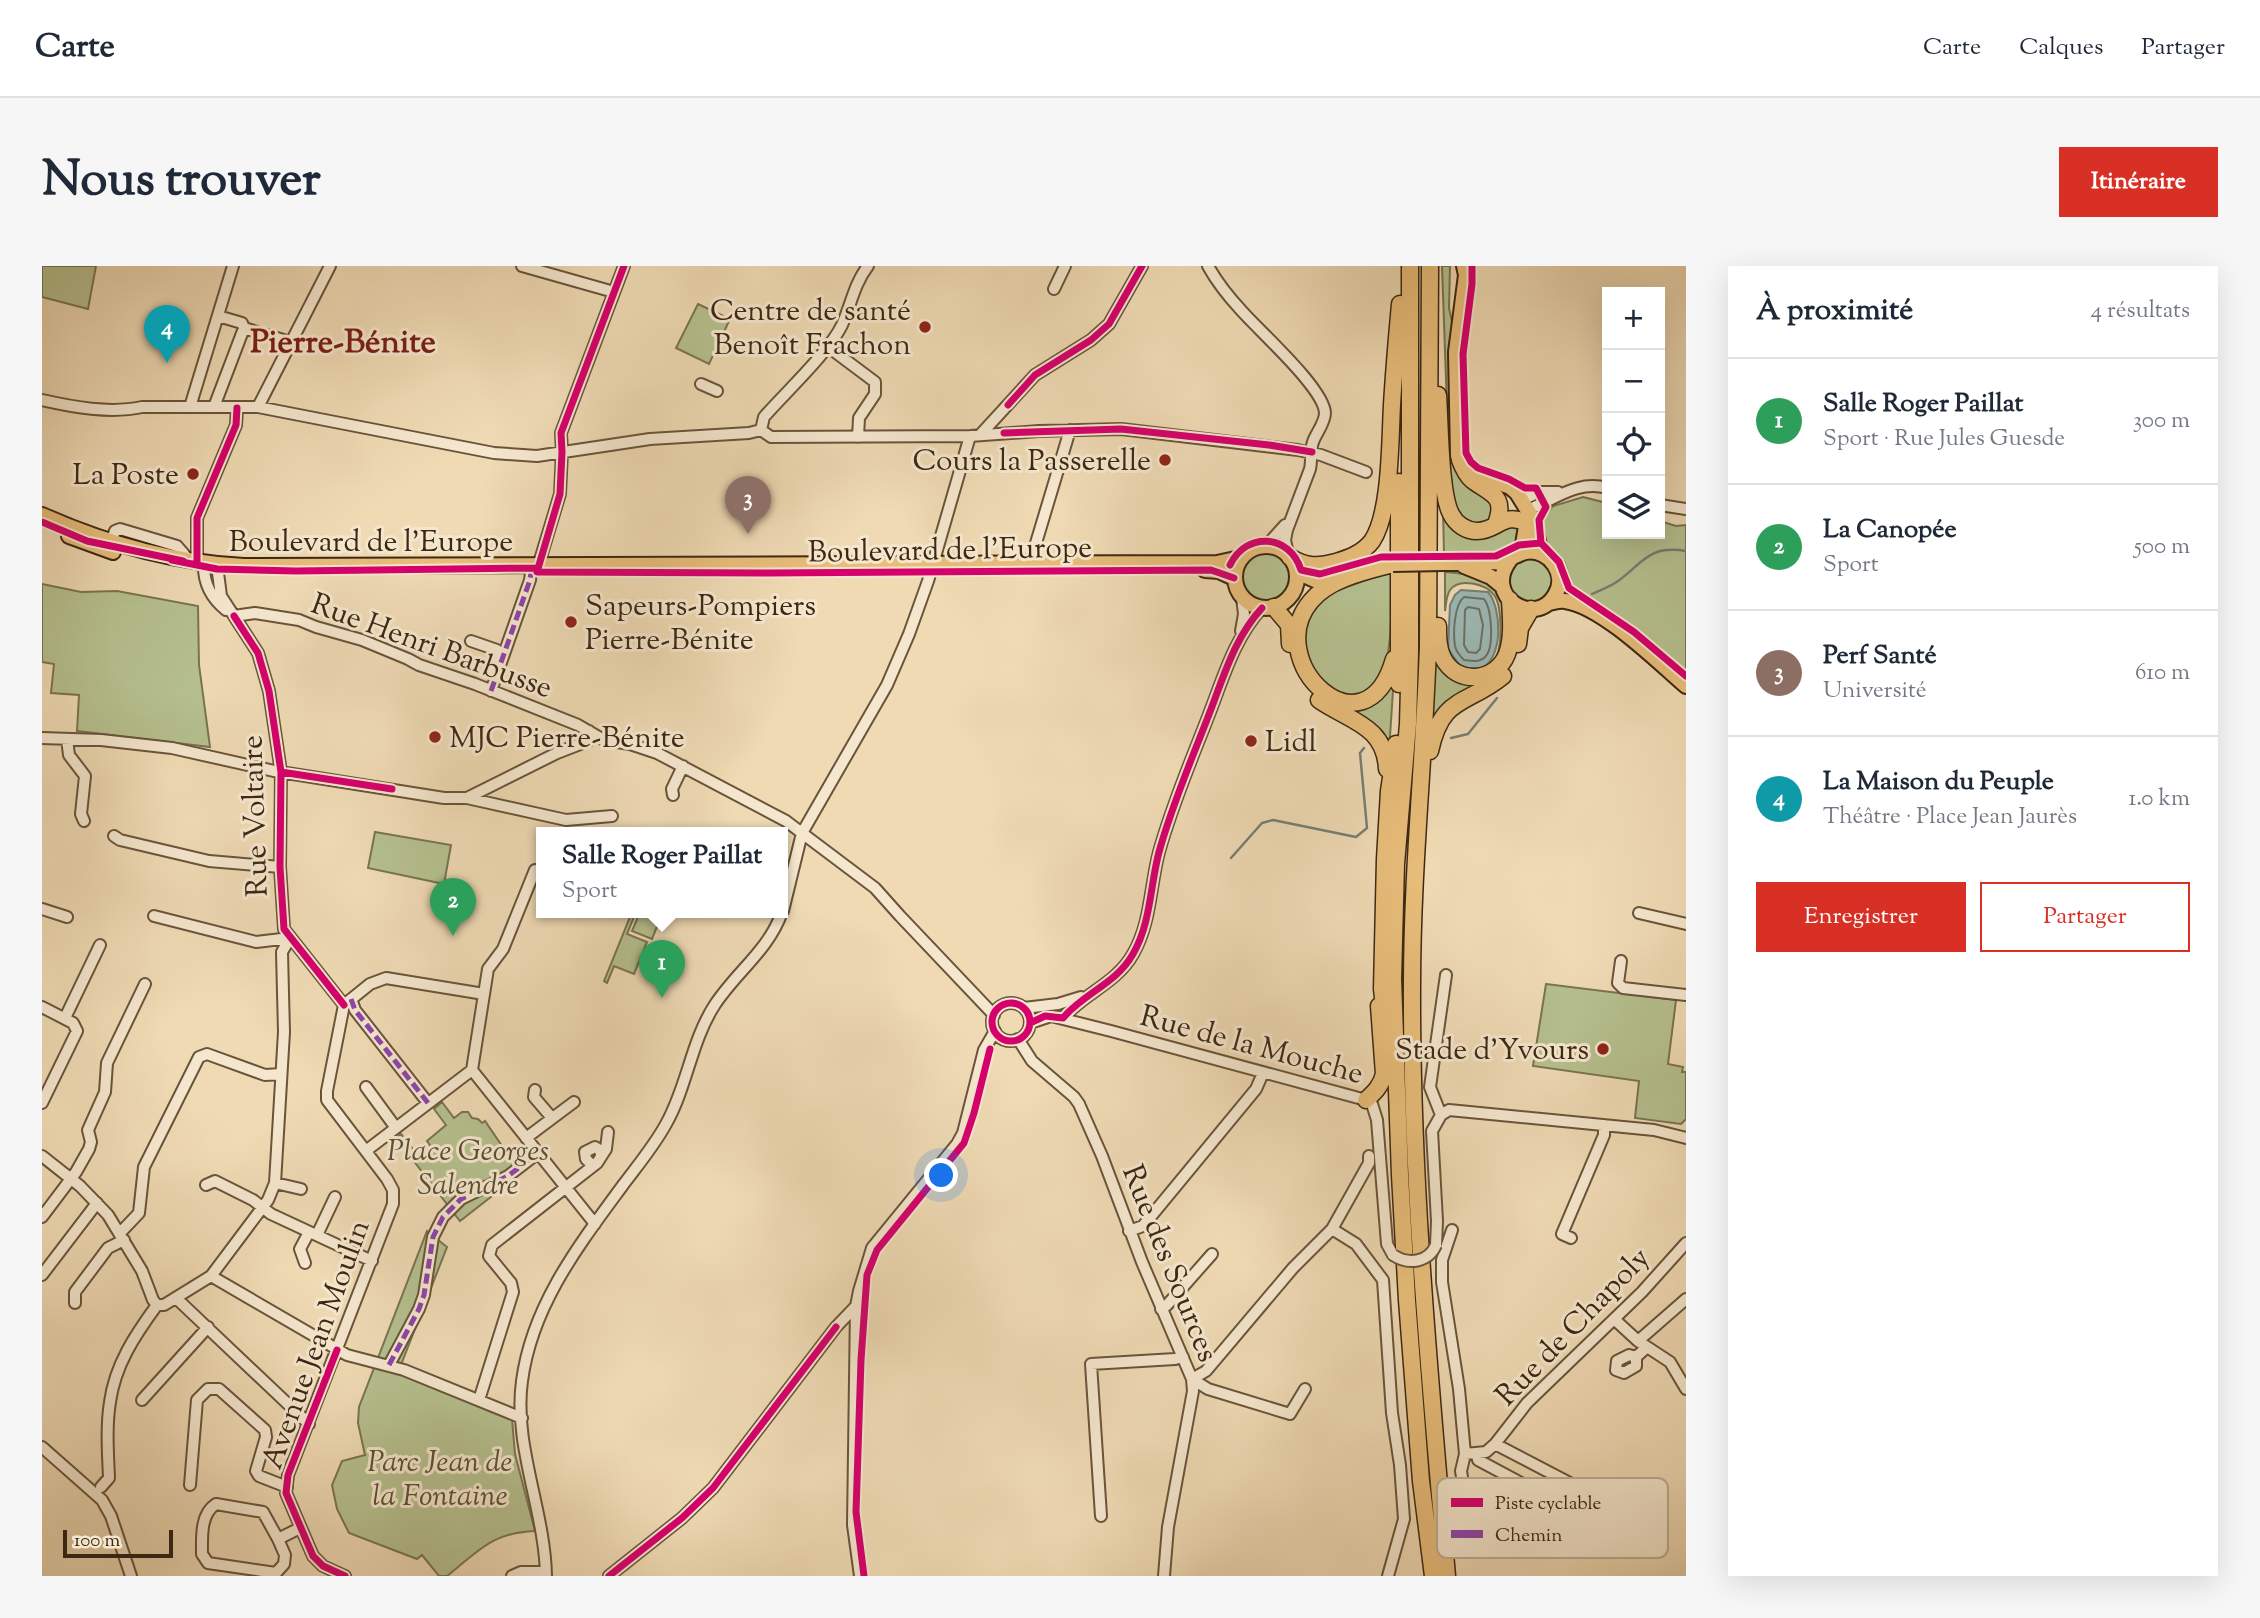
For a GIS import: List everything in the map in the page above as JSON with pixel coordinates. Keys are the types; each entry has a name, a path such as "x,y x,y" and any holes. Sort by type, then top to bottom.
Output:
{"highway":[{"path":"1396,1068 1389,1057 1382,989 1385,859 1399,681 1400,266"},
{"path":"1410,266 1410,652 1408,724 1396,864 1393,979 1407,1300 1421,1481 1433,1576"},
{"path":"1430,266 1435,273 1438,396 1438,645 1444,660 1454,671 1480,678 1488,676 1502,664 1510,644 1506,593"},
{"path":"1430,266 1428,646 1413,905 1413,1076 1420,1245 1439,1478"},
{"path":"1292,561 1315,566 1348,558 1366,548 1380,525 1389,455 1400,304"},
{"path":"1438,396 1449,512 1459,524 1471,531 1486,530 1507,519 1528,515"},
{"path":"1460,460 1471,479 1493,492 1497,499 1500,506 1496,524"},
{"path":"1394,564 1359,573 1333,584 1311,600 1304,611 1298,638 1304,668 1313,682 1321,691 1347,702 1370,698 1378,693 1390,672 1398,643"},
{"path":"1268,608 1289,625 1291,653 1304,685 1326,705 1366,727 1383,746 1387,757 1389,791"},
{"path":"1418,801 1425,786 1430,750 1438,723 1457,703 1499,679 1510,669 1517,654 1520,628 1531,609"},
{"path":"1366,1100 1377,1091 1384,1074 1379,1008 1382,989"},
{"path":"1446,1558 1447,1576"}],"main road":[{"path":"1460,564 1491,577 1517,606 1531,609 1543,607 1558,591 1556,568 1541,554 1528,515 1510,487 1470,472 1460,460 1457,447 1455,374 1466,275 1464,266"},
{"name":"Boulevard de l'Europe","path":"42,515 111,542 205,565"},
{"path":"1506,593 1503,572 1523,544 1528,515"},
{"name":"Boulevard de l'Europe","path":"42,525 108,551 205,565 535,569 1211,570 1234,578"},
{"path":"1361,569 1291,596 1268,608 1251,605 1242,598 1234,578 1240,558 1249,550 1267,545 1276,547 1315,580 1361,569 1394,564 1460,564 1514,558 1533,552 1541,554"},
{"name":"Boulevard de l'Europe","path":"932,568 1030,563 1217,563 1240,558"},
{"path":"1291,596 1296,586 1292,561"},
{"path":"1559,584 1589,610 1630,638 1686,686"},
{"path":"1549,603 1565,601 1589,610"}],"street":[{"path":"190,407 233,266"},
{"path":"258,407 330,266"},
{"path":"522,266 614,292"},
{"path":"488,690 556,512 560,494 561,433 624,266"},
{"path":"761,430 764,417 827,346 841,326 859,279 868,266"},
{"path":"1054,289 1065,266"},
{"path":"788,882 802,833 887,685 920,606 975,436 1045,367 1084,345 1109,324 1142,266"},
{"path":"1208,266 1218,283 1240,309 1317,392 1322,403 1324,418 1311,445 1313,459 1292,513 1285,540 1292,561"},
{"path":"218,316 242,323 244,328 290,342"},
{"path":"214,407 244,328"},
{"path":"827,346 875,382 875,394 859,418 858,437"},
{"path":"701,384 717,391"},
{"path":"42,400 77,407 132,410 258,407 494,453 537,456 650,439 761,430 771,437 858,437 1134,430 1312,452 1366,472"},
{"path":"1004,433 1003,418 1008,405"},
{"name":"Rue Voltaire","path":"157,1306 164,1305 211,1276 262,1208 275,1183 284,1032 282,952 290,938 281,918 281,772 270,691 258,653 233,616 207,586 197,519 236,425 237,408"},
{"path":"1030,563 1070,430"},
{"path":"1528,515 1565,492 1585,485 1602,487"},
{"path":"1665,506 1686,509"},
{"path":"1267,545 1281,531 1292,513"},
{"path":"1065,1015 1123,968 1142,936 1152,881 1169,821 1240,637 1244,614 1242,598"},
{"path":"1240,637 1268,608"},
{"name":"Rue Henri Barbusse","path":"233,616 255,613 299,620 362,640 570,723 604,740 643,747 682,766 779,817 865,879 890,901 900,916 994,1015"},
{"path":"471,641 497,650 488,690"},
{"name":"Rue Henri Barbusse","path":"570,723 579,729 584,744 621,743"},
{"path":"467,798 556,753 584,744 588,741 589,731"},
{"path":"42,738 172,748 281,772 444,798 467,798 566,820 612,816"},
{"path":"67,739 69,755 85,776 81,814 84,821"},
{"path":"673,795 672,789 682,766"},
{"path":"114,836 120,840 209,861 280,867"},
{"path":"367,1150 472,1069 488,969 503,949 536,870"},
{"path":"42,909 67,917"},
{"path":"1639,913 1686,925"},
{"path":"154,916 256,942 290,938 355,1010 428,1103"},
{"path":"512,1576 527,1572 546,1574 544,1535 523,1439 522,1418 522,1383 535,1332 562,1270 666,1124 682,1088 701,1030 713,1007 762,949 780,918"},
{"path":"65,1018 100,945"},
{"path":"1621,961 1618,982 1623,988 1686,995"},
{"path":"1446,975 1430,1087 1441,1115 1449,1110 1458,1110 1654,1130 1686,1130"},
{"path":"347,1002 370,984 386,978 484,994"},
{"path":"42,1217 76,1172 89,1149 91,1142 88,1130 105,1092 107,1063 145,984"},
{"name":"Rue Henri Barbusse","path":"968,988 981,997 1003,1005"},
{"path":"998,1034 994,1015 1003,1005 1012,1003 1024,1008 1049,1005 1094,993"},
{"name":"Avenue Jean Moulin","path":"345,1576 323,1566 313,1556 286,1493 288,1475 393,1204 393,1190 367,1150 327,1100 347,1002"},
{"name":"Rue de la Mouche","path":"1049,1005 1088,1027 1366,1100 1372,1104 1377,1120 1387,1244 1393,1255 1406,1261 1419,1261 1433,1251 1436,1245 1432,1131 1441,1115"},
{"path":"42,1007 73,1023 77,1031 42,1103"},
{"path":"998,1034 1013,1040 1026,1032 1030,1023 1024,1008"},
{"name":"Rue de la Mouche","path":"1030,1023 1045,1016 1065,1015"},
{"path":"860,1576 853,1525 856,1306 866,1265 872,1248 957,1144 963,1133 984,1049 998,1034"},
{"name":"Rue des Sources","path":"1018,1039 1032,1061 1079,1104 1192,1379 1193,1391 1168,1527 1164,1576"},
{"path":"75,1303 75,1292 139,1213 144,1167 199,1057 207,1054 265,1075 281,1074"},
{"path":"472,1069 595,1223"},
{"path":"1129,1231 1143,1226 1256,1089 1263,1073"},
{"path":"366,1087 397,1128"},
{"path":"535,1090 534,1097 552,1118"},
{"path":"526,1138 574,1102"},
{"path":"1571,1238 1562,1234 1604,1135 1604,1125"},
{"path":"1654,1130 1686,1138"},
{"path":"479,1401 513,1292 511,1283 489,1256 489,1250 492,1244 593,1166 606,1149 608,1132"},
{"path":"389,1366 419,1310 433,1237 443,1217 461,1199 508,1176 538,1153"},
{"path":"42,1156 97,1203 142,1271 157,1306 135,1336 119,1367 110,1401 109,1478 101,1487"},
{"path":"1305,1389 1290,1414 1208,1389 1192,1379 1206,1371 1293,1268 1332,1229 1369,1163 1369,1156"},
{"path":"206,1185 215,1181 253,1200 271,1214 372,1261"},
{"path":"275,1183 301,1189"},
{"path":"304,1263 300,1248 313,1233 335,1197"},
{"path":"42,1275 97,1203"},
{"path":"1332,1229 1356,1244 1383,1280 1392,1413 1404,1519 1388,1576"},
{"name":"Rue de Chapoly","path":"1452,1230 1442,1260 1442,1282 1459,1389 1465,1454 1462,1478"},
{"name":"Rue de Chapoly","path":"1465,1454 1486,1452 1495,1444 1527,1403 1614,1319 1686,1243"},
{"path":"1161,1309 1212,1254"},
{"path":"211,1276 350,1356 389,1366 522,1418"},
{"path":"176,1298 309,1424"},
{"path":"1636,1357 1643,1344 1686,1299"},
{"path":"609,1576 682,1518 713,1488 836,1327 856,1306"},
{"path":"1614,1319 1643,1344 1670,1362 1686,1389"},
{"path":"142,1400 208,1328"},
{"path":"1101,1516 1091,1364 1183,1357"},
{"path":"190,1485 197,1401 208,1389 219,1389 265,1430 267,1437 256,1471 259,1476 287,1487"},
{"name":"Rue de Chapoly","path":"1495,1444 1560,1478"},
{"path":"42,1447 102,1500 111,1516 131,1576"},
{"path":"1477,1454 1478,1460 1512,1478"},
{"path":"216,1504 263,1512 278,1539 285,1555 284,1564 276,1573 208,1563 202,1554 206,1514 209,1508 216,1504"},
{"path":"278,1539 300,1528"}],"green space":[{"path":"42,266 96,266 88,309 42,297"},
{"path":"1442,266 1450,266 1449,308 1453,326 1449,371 1452,451 1488,496 1494,508 1488,523 1480,526 1461,520 1450,492"},
{"path":"698,304 730,319 709,364 676,348"},
{"path":"1583,497 1602,502 1602,539 1665,539 1665,523 1676,526 1686,525 1686,671 1636,629 1573,586 1564,561 1543,540 1541,521 1553,506"},
{"path":"1443,510 1451,522 1495,530 1523,525 1518,541 1498,553 1444,553"},
{"path":"1266,550 1285,558 1293,577 1285,596 1266,604 1247,596 1239,577 1247,558"},
{"path":"1531,558 1547,565 1554,581 1547,597 1531,604 1515,597 1508,581 1515,565"},
{"path":"1445,572 1482,580 1500,596 1504,623 1499,659 1486,667 1499,649 1497,600 1485,588 1460,584 1450,590 1445,611"},
{"path":"1385,573 1394,573 1387,661 1380,679 1360,695 1342,695 1318,678 1306,653 1307,617 1328,594"},
{"path":"42,584 81,592 117,591 198,606 199,665 210,747 77,731 79,695 51,693 54,664 42,662"},
{"path":"1434,648 1479,682 1432,725"},
{"path":"1394,676 1389,751 1345,707"},
{"path":"375,832 451,845 444,884 368,868"},
{"path":"630,918 634,918 627,934 647,942 634,974 614,966 607,983 604,981"},
{"path":"637,918 661,918 652,939 632,931"},
{"name":"Stade d'Yvours","path":"1546,984 1676,1000 1668,1064 1683,1067 1682,1072 1686,1072 1686,1119 1681,1124 1635,1118 1639,1081 1533,1066"},
{"name":"Place Georges Salendre","path":"442,1102 454,1118 462,1112 468,1112 472,1118 482,1123 485,1121 515,1165 532,1153 538,1160 460,1221 396,1138 401,1134 421,1159 433,1150 427,1141 446,1125 434,1109"},
{"name":"Parc Jean de la Fontaine","path":"427,1231 447,1247 399,1370 512,1419 515,1454 535,1531 507,1535 487,1544 447,1576 439,1576 422,1555 417,1559 349,1533 337,1509 332,1485 342,1461 365,1455 358,1423 359,1407"}],"water":[{"path":"1461,590 1488,592 1496,609 1497,643 1490,662 1481,668 1461,667 1448,649 1450,605"}],"waterway":[{"path":"1592,594 1615,583 1654,553 1686,551"},
{"path":"1451,738 1468,734 1497,698"},
{"path":"1231,858 1262,823 1273,820 1356,837 1367,828 1360,753 1364,748"}],"marked path":[{"path":"491,691 531,572"},
{"path":"351,999 355,1010 428,1103"},
{"path":"389,1365 419,1309 424,1295 433,1237 443,1217 461,1199 508,1176 538,1153"}],"cycle path":[{"path":"624,266 561,433 560,494 537,572 1211,570 1234,578"},
{"path":"1008,405 1035,375 1091,340 1109,324 1142,266"},
{"path":"1472,266 1463,354 1466,453 1478,468 1525,488 1536,488 1546,507 1539,520 1541,543"},
{"path":"197,562 197,518 236,425 237,408"},
{"path":"1004,433 1121,429 1312,452"},
{"path":"42,522 87,541 183,561"},
{"path":"1230,565 1246,546 1267,541 1288,549 1301,570 1320,574 1381,557 1496,556 1519,545 1541,543"},
{"path":"1541,543 1559,562 1569,588 1634,632 1686,676"},
{"path":"172,560 217,569 296,571 538,568"},
{"path":"1030,1023 1045,1016 1063,1018 1118,973 1133,954 1143,930 1159,852 1182,783 1230,660 1244,632 1262,608"},
{"path":"234,616 258,653 269,691 281,772 280,867 284,929 344,1005"},
{"path":"281,772 392,789"},
{"path":"1011,1003 1024,1009 1030,1022 1024,1035 1011,1041 998,1035 992,1022 998,1009 1011,1003"},
{"path":"864,1576 856,1512 867,1275 877,1250 964,1143 990,1049"},
{"path":"609,1576 682,1518 713,1488 836,1327"},
{"path":"337,1350 288,1475 286,1493 313,1556 323,1566 345,1576"}],"place":[{"name":"Centre de santé Benoît Frachon","path":"925,327"},
{"name":"La Maison du Peuple","path":"167,363"},
{"name":"Cours la Passerelle","path":"1165,460"},
{"name":"La Poste","path":"193,474"},
{"name":"Perf Santé","path":"748,534"},
{"name":"Sapeurs-Pompiers Pierre-Bénite","path":"571,622"},
{"name":"MJC Pierre-Bénite","path":"435,737"},
{"name":"Lidl","path":"1251,741"},
{"name":"La Canopée","path":"453,936"},
{"name":"Salle Roger Paillat","path":"662,998"},
{"name":"Stade d'Yvours","path":"1603,1049"}],"district":[{"name":"Pierre-Bénite","path":"343,340"}]}
